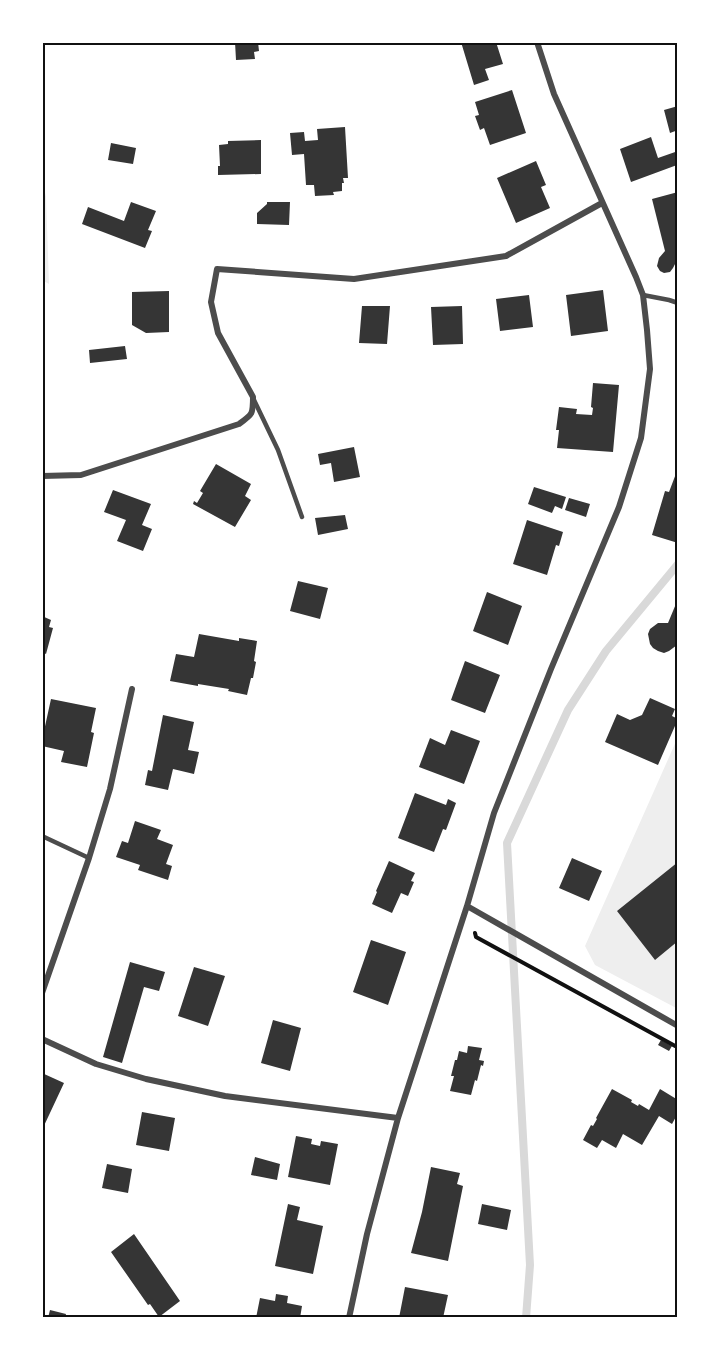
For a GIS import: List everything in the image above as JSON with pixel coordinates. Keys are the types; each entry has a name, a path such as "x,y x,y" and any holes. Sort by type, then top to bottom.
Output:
{"street":[{"path":"350,1318 367,1234 398,1118 494,813 619,507 641,438 650,369 643,295 554,94 537,42"},
{"path":"42,476 81,475 239,424 250,416 253,397 218,333 211,302 217,269 354,279 506,256 602,203"},
{"path":"42,993 89,858 110,789 132,689"},
{"path":"466,906 678,1026"},
{"path":"42,1040 96,1064 146,1079 225,1095 398,1118"}],"lane":[{"path":"643,295 678,303"},
{"path":"253,397 278,450 302,517"},
{"path":"42,836 89,858"}],"path":[{"path":"466,906 476,937 678,1046"}],"shaded area":[{"path":"42,178 46,197 49,284 42,280"},
{"path":"678,737 678,1009 595,965 585,946"}],"building":[{"path":"235,42 258,42 259,51 254,52 255,59 236,60"},
{"path":"461,42 496,42 503,64 485,69 489,80 474,85"},
{"path":"512,90 526,133 490,145 484,128 480,130 475,116 479,115 475,102"},
{"path":"678,106 678,130 670,133 664,110"},
{"path":"345,127 348,178 343,178 342,191 333,192 334,195 315,196 314,185 306,185 304,154 292,155 290,133 304,132 305,141 318,140 317,129"},
{"path":"651,137 658,158 678,151 678,159 675,161 677,165 631,182 620,149"},
{"path":"261,140 261,174 218,175 219,145 228,144 228,141"},
{"path":"111,143 136,148 133,164 108,160"},
{"path":"536,161 546,185 541,187 550,208 516,223 497,178"},
{"path":"678,192 678,258 670,272 664,273 657,266 659,258 665,251 652,199"},
{"path":"131,202 156,211 148,230 152,231 145,248 82,224 88,207 124,221"},
{"path":"267,202 290,202 289,225 257,224 257,213"},
{"path":"603,290 608,331 571,336 566,295"},
{"path":"169,291 169,332 146,333 132,325 132,292"},
{"path":"529,295 533,327 500,331 496,299"},
{"path":"362,306 390,306 387,344 359,343"},
{"path":"462,306 463,344 433,345 431,307"},
{"path":"125,346 127,359 90,363 89,350"},
{"path":"593,383 619,385 613,452 557,448 559,430 556,430 559,407 577,409 576,414 592,415"},
{"path":"354,447 360,477 334,482 331,463 320,465 318,454"},
{"path":"216,464 251,484 245,496 251,500 235,527 193,504 194,501 197,503 203,493 200,491"},
{"path":"677,471 678,543 652,535 665,491 669,492"},
{"path":"534,487 566,497 562,509 555,506 552,513 528,504"},
{"path":"113,490 151,504 142,525 152,529 143,551 117,541 126,520 104,512"},
{"path":"569,498 590,504 586,517 565,510"},
{"path":"345,515 348,529 318,535 315,518"},
{"path":"527,520 563,532 559,546 556,545 547,575 513,564"},
{"path":"298,581 328,588 320,619 290,611"},
{"path":"487,592 522,606 508,645 473,631"},
{"path":"678,599 678,645 664,653 653,648 648,634 650,629 658,623 668,623"},
{"path":"42,616 51,620 49,627 53,628 46,654 42,652"},
{"path":"199,634 239,641 239,638 257,641 254,661 256,662 247,695 228,691 229,689 170,681 176,654 194,657"},
{"path":"465,661 500,675 485,713 451,700"},
{"path":"650,698 675,709 672,716 678,719 658,765 605,742 617,714 630,720 642,715"},
{"path":"51,699 96,708 87,767 61,762 64,751 42,746"},
{"path":"163,715 194,722 188,750 199,752 194,774 173,769 168,790 145,785 148,770 152,771"},
{"path":"451,730 480,741 464,784 419,767 430,738 445,745"},
{"path":"415,793 446,805 448,799 456,803 446,830 443,829 434,852 398,838"},
{"path":"135,821 161,830 157,839 173,845 166,864 172,866 168,880 138,870 140,865 116,857 122,841 128,843"},
{"path":"572,858 602,871 589,901 559,888"},
{"path":"389,861 415,873 408,896 401,893 392,913 372,904"},
{"path":"678,862 678,941 655,960 617,911"},
{"path":"371,940 406,952 388,1005 353,992"},
{"path":"130,962 165,972 159,991 144,987 122,1063 103,1057"},
{"path":"194,967 225,976 208,1026 178,1016"},
{"path":"273,1020 301,1028 290,1071 261,1063"},
{"path":"661,1040 672,1046 669,1051 658,1045"},
{"path":"468,1046 482,1048 479,1060 484,1061 471,1095 450,1091 455,1060 457,1060 459,1051 467,1053"},
{"path":"42,1073 64,1083 42,1130"},
{"path":"612,1089 638,1106 639,1104 649,1110 660,1089 678,1100 678,1113 672,1124 659,1116 642,1145 623,1134 616,1148 602,1140 597,1148 583,1140"},
{"path":"142,1112 175,1118 169,1151 136,1145"},
{"path":"296,1136 312,1139 311,1144 320,1146 321,1141 338,1144 330,1185 288,1177"},
{"path":"255,1157 280,1164 277,1180 251,1175"},
{"path":"107,1164 132,1169 128,1193 102,1188"},
{"path":"431,1167 460,1173 457,1184 463,1186 448,1261 411,1253"},
{"path":"288,1204 300,1207 297,1220 323,1226 313,1274 275,1266"},
{"path":"482,1204 511,1210 507,1230 478,1224"},
{"path":"134,1234 180,1301 159,1317 111,1252"},
{"path":"405,1287 448,1295 443,1318 399,1318"},
{"path":"276,1294 288,1296 287,1303 302,1306 300,1318 256,1318 260,1298 275,1301"},
{"path":"50,1310 66,1314 65,1318 48,1318"}],"waterway":[{"path":"526,1318 530,1265 507,843 568,710 606,651 678,564"}]}
